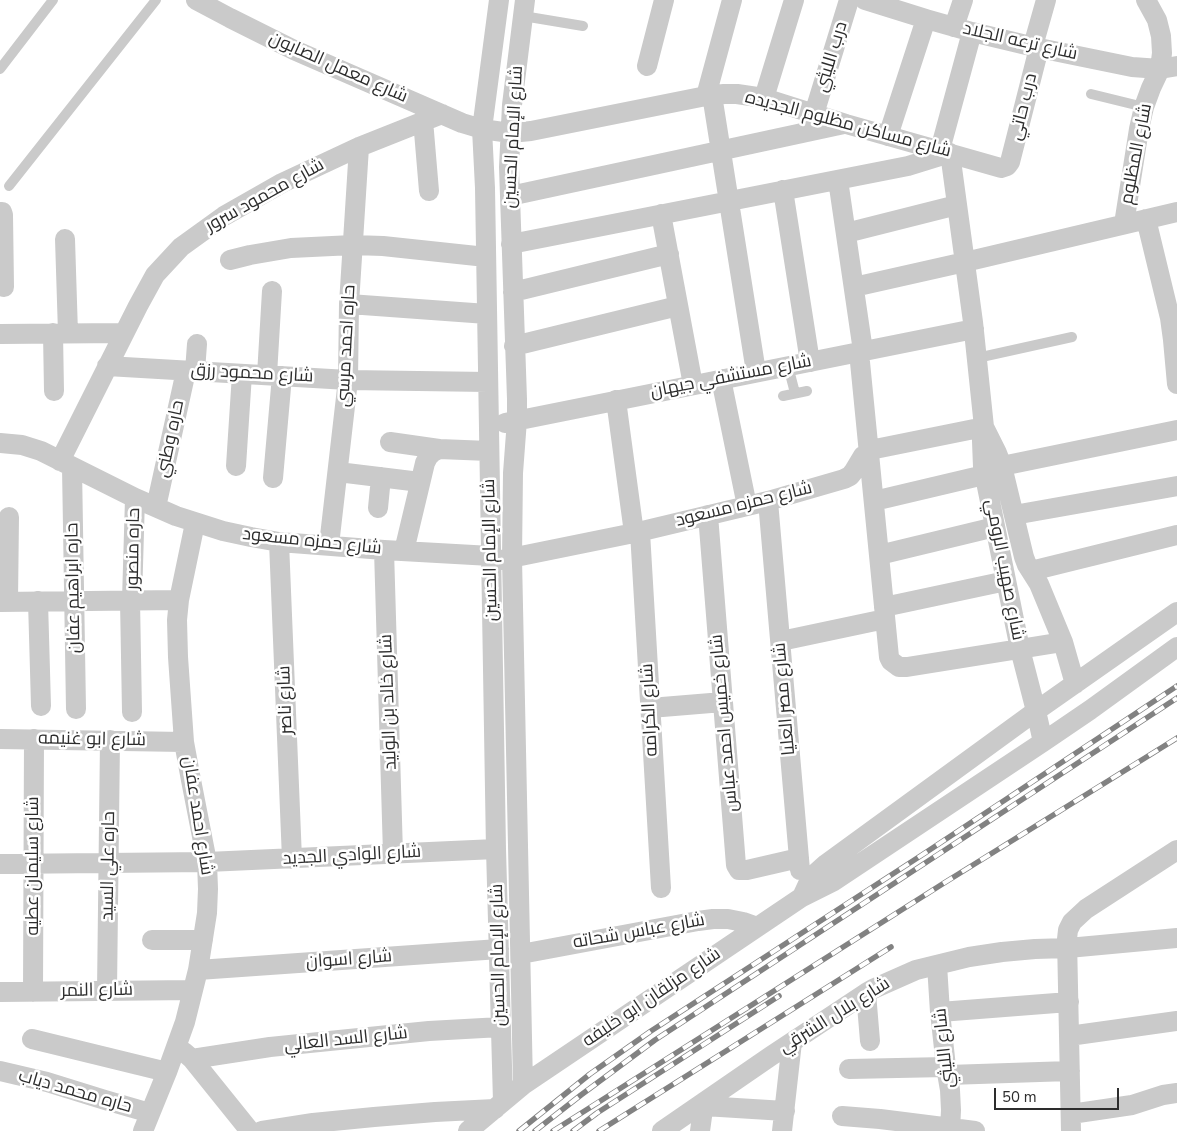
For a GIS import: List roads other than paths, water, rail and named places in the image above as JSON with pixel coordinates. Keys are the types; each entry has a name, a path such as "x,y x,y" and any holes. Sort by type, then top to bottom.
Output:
{"street":[{"name":"شارع معمل الصابون","path":"196,0 432,117 482,129"},
{"name":"شارع الإمام الحسين","path":"499,0 482,129 485,188 496,849 501,1027 499,1106"},
{"path":"647,66 664,0"},
{"path":"732,0 709,96 720,151 756,372"},
{"path":"764,98 794,0"},
{"name":"درب الليثي","path":"814,114 849,0"},
{"name":"شارع ترعه الجلاد","path":"865,0 893,4 926,19 1036,47 1132,67 1168,68"},
{"path":"511,244 908,166 945,151 963,29 963,0"},
{"name":"درب حاتي","path":"1007,166 1010,162 1046,0"},
{"name":"شارع المظلوم","path":"1124,224 1144,107 1151,88 1168,68 1162,53 1161,36 1157,20 1146,0"},
{"name":"شارع الإمام الحسين","path":"523,1085 512,558 513,473 517,420 511,244 510,133 524,8"},
{"path":"888,136 926,19"},
{"name":"شارع مساكن مظلوم الجديده","path":"482,129 510,133 531,131 709,96 738,94 764,98 846,124 1001,168 1007,166"},
{"path":"429,191 432,117"},
{"name":"شارع محمود سرور","path":"66,464 107,366 124,333 155,275 181,247 224,216 282,183 358,147 432,117"},
{"path":"510,196 846,124"},
{"name":"حاره احمد مرسي","path":"329,545 348,380 349,304 358,147"},
{"name":"شارع صهيب الرومي","path":"945,151 957,205 974,329 984,427 997,453 993,470 995,527 1020,649 1043,742"},
{"path":"838,180 854,287 861,351 889,657 899,667 907,667 1063,642"},
{"path":"783,190 810,362"},
{"path":"3,202 4,287"},
{"path":"846,233 957,205"},
{"path":"854,287 1177,212"},
{"path":"661,214 693,385"},
{"path":"1146,219 1168,271 1176,378"},
{"path":"54,391 61,333 65,239"},
{"path":"230,260 250,254 291,248 353,245 383,246 486,257"},
{"path":"513,292 669,254"},
{"path":"272,292 274,376 273,478"},
{"path":"349,304 487,314"},
{"path":"514,346 678,306"},
{"name":"شارع مستشفي جيهان","path":"489,426 974,329"},
{"path":"0,334 124,333"},
{"name":"حاره وطني","path":"156,507 197,344"},
{"name":"شارع محمود رزق","path":"107,366 348,380 488,382"},
{"path":"236,466 242,374"},
{"path":"721,379 747,506"},
{"name":"شارع الكرامه","path":"616,400 637,532 661,888"},
{"path":"869,452 874,449 984,427"},
{"path":"874,501 993,470 1177,430"},
{"path":"390,442 438,449 489,451"},
{"name":"شارع حمزه مسعود","path":"0,443 22,445 41,451 135,498 195,523 223,531 279,542 491,559 512,558 637,532 768,501 844,479 850,476 863,456 869,452"},
{"name":"شارع خالد بن الوليد","path":"393,854 394,550 428,457 438,449"},
{"name":"حاره ابراهيم عفان","path":"66,464 74,600 76,709"},
{"name":"شارع صهيب الرومي","path":"993,470 1014,515 1026,565 1035,577 1063,642 1075,684"},
{"path":"338,472 420,482"},
{"path":"378,508 381,477"},
{"path":"1014,515 1177,486"},
{"name":"حاره منصور","path":"132,712 131,600 135,498"},
{"name":"شارع مصر العليا","path":"768,501 802,897"},
{"name":"شارع خميس احمد عباس","path":"708,515 736,865 739,870 746,870 799,858"},
{"path":"10,517 4,601 179,600"},
{"name":"شارع احمد عفان","path":"145,1126 167,1072 184,1053 207,913 207,862 184,742 178,657 177,620 179,600 195,523"},
{"path":"879,555 995,527"},
{"path":"780,641 884,613 1007,586 1177,536"},
{"name":"شارع ناصر","path":"279,542 292,859"},
{"path":"38,601 41,706"},
{"path":"1036,711 1177,612"},
{"path":"1043,742 1177,647"},
{"path":"650,708 723,702"},
{"name":"شارع مزلقان ابو خليفه","path":"802,897 808,884 826,864 1036,711"},
{"name":"شارع ابو غنيمه","path":"0,739 184,742"},
{"name":"شارع سليمان عطيه","path":"33,992 34,739"},
{"name":"حاره علي السيد","path":"107,992 110,740"},
{"name":"شارع مزلقان ابو خليفه","path":"468,1131 523,1085 802,897 834,881 1043,742"},
{"name":"شارع الوادي الجديد","path":"0,864 207,862 496,849"},
{"path":"1177,850 1086,909 1078,915 1068,930 1071,1123 1163,1095 1177,1093"},
{"name":"شارع عباس شحاته","path":"521,954 713,919 728,919 757,927"},
{"name":"شارع بلال الشرقي","path":"662,1131 866,993 916,970 969,957 1002,952 1177,938"},
{"path":"152,940 203,940"},
{"name":"شارع اسوان","path":"198,970 499,949"},
{"name":"شارع الليثي","path":"937,965 940,1012 951,1103 950,1129"},
{"name":"شارع النمر","path":"0,992 193,990"},
{"path":"866,993 870,1041"},
{"path":"940,1012 1069,1002"},
{"path":"1070,1036 1177,1021"},
{"name":"شارع السد العالي","path":"184,1053 270,1048 430,1031 501,1027"},
{"path":"32,1040 167,1072"},
{"path":"782,1131 792,1042"},
{"path":"184,1053 250,1131"},
{"path":"849,1069 947,1071 1070,1070"},
{"name":"حاره محمد دياب","path":"0,1071 47,1082 105,1100 145,1126"},
{"path":"700,1131 704,1104 785,1111"},
{"path":"262,1131 313,1123 499,1106"},
{"path":"842,1116 975,1131"}],"lane":[{"path":"0,68 52,0"},
{"path":"3,202 156,0"},
{"path":"524,8 583,26"},
{"path":"1091,94 1144,107"},
{"path":"977,358 1072,337"},
{"path":"788,366 795,393"},
{"path":"782,396 807,390"}],"railway":[{"path":"519,1131 590,1074 651,1031 1177,686"},
{"path":"535,1131 655,1040 1177,698"},
{"path":"553,1131 1177,738"},
{"path":"599,1131 891,947"},
{"path":"573,1131 597,1113 779,996"}]}
